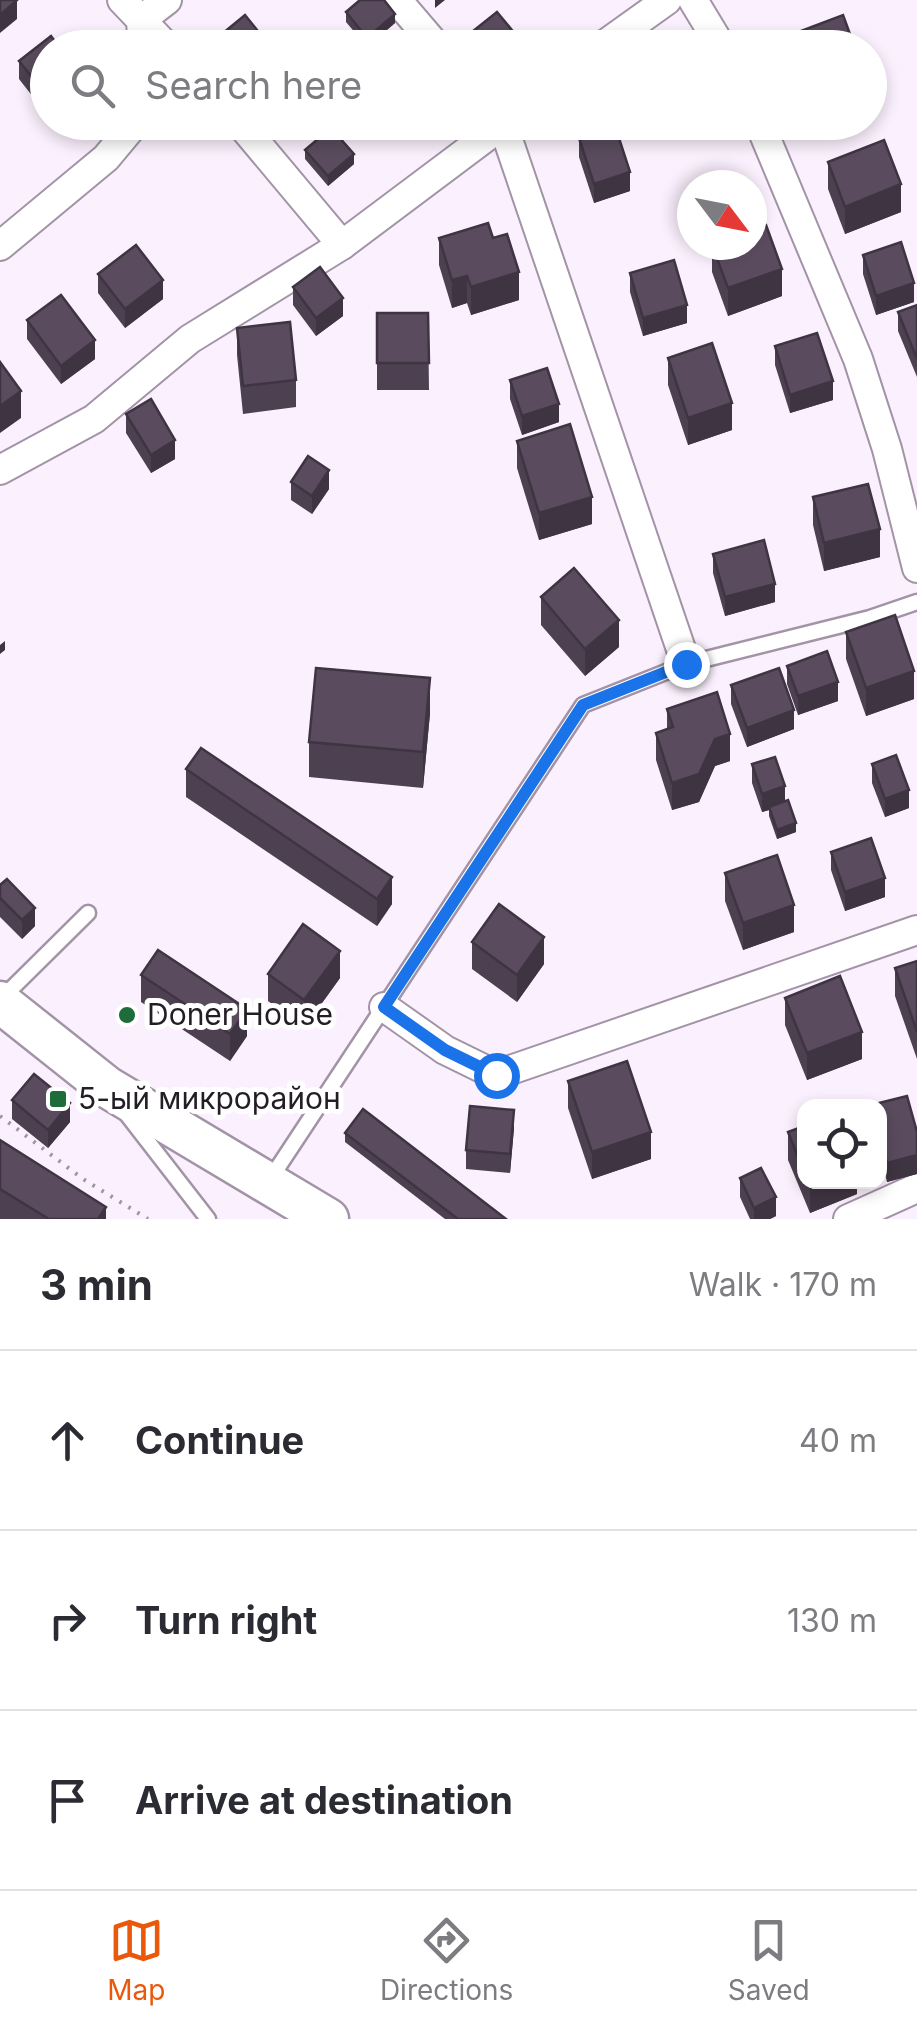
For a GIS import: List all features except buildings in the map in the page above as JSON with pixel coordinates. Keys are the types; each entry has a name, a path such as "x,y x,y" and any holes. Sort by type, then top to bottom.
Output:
{"main road":[{"path":"0,1001 107,1087 296,1202"}],"street":[{"path":"135,22 167,0"},
{"path":"397,0 423,30"},
{"path":"625,30 666,0"},
{"path":"692,0 711,30"},
{"path":"0,246 106,158 121,140"},
{"path":"253,140 342,245"},
{"path":"0,470 94,419 190,338 342,245 481,140"},
{"path":"510,140 686,664"},
{"path":"766,140 858,360 887,448 917,568"},
{"path":"384,1007 445,1050 496,1075 917,930"},
{"path":"848,1219 917,1188"}],"lane":[{"path":"296,1202 384,1007 583,705 686,664 870,618 917,602"},
{"path":"0,1001 88,912"},
{"path":"107,1087 208,1219"}],"path":[{"path":"0,1116 84,1179 148,1219"}],"place":[{"name":"Doner House","path":"127,1015"},
{"name":"5-ый микрорайон","path":"58,1099"}],"route":[{"path":"496,1075 445,1050 384,1007 583,705 686,664"}]}
